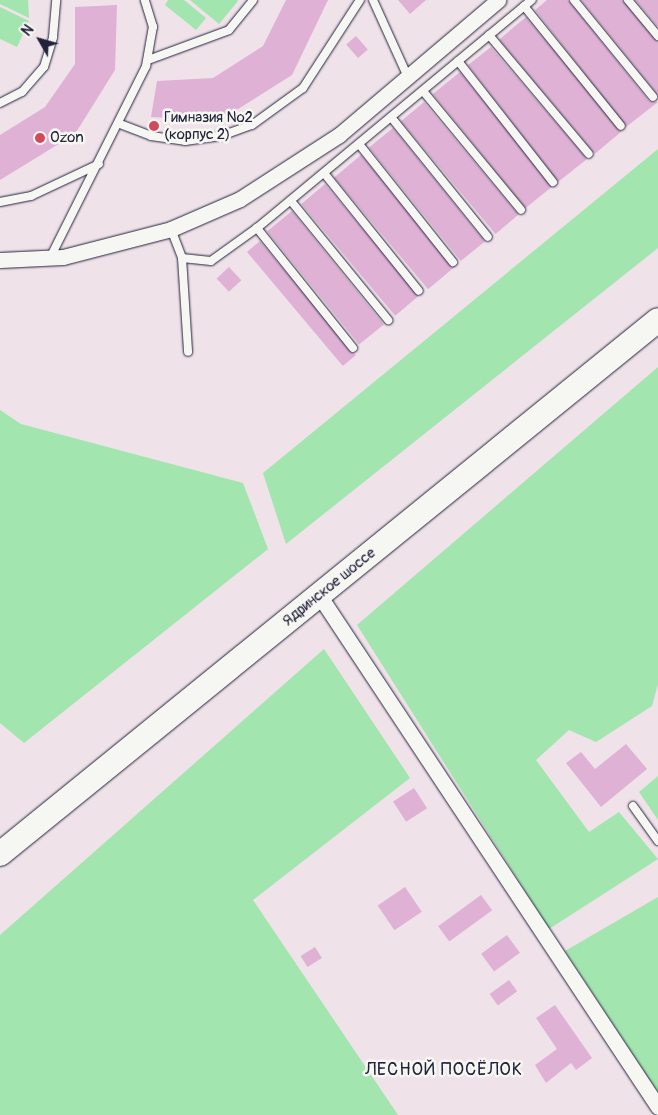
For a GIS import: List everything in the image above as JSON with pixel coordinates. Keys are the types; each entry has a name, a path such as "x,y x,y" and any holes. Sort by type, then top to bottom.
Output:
{"main road":[{"name":"Ядринское шоссе","path":"0,854 658,320"}],"street":[{"path":"0,260 50,258 171,229 240,199 339,135 498,0"},
{"path":"320,595 658,1107"}],"lane":[{"path":"0,103 22,92 44,67 53,36 56,0"},
{"path":"50,258 120,124 148,60 153,27 145,0"},
{"path":"148,60 229,30 253,0"},
{"path":"120,124 151,136 185,141 221,136 252,125 303,88 360,0"},
{"path":"373,0 408,77"},
{"path":"182,258 211,261 257,228 532,0"},
{"path":"574,0 653,97"},
{"path":"628,0 658,36"},
{"path":"524,6 620,126"},
{"path":"489,35 589,154"},
{"path":"458,61 553,182"},
{"path":"423,90 521,210"},
{"path":"391,117 488,237"},
{"path":"359,144 453,262"},
{"path":"0,202 31,196 99,164"},
{"path":"324,173 419,292"},
{"path":"291,201 388,320"},
{"path":"257,228 353,348"},
{"path":"171,229 182,258 188,352"},
{"path":"634,806 658,841"}],"green space":[{"path":"0,0 28,0 29,18 0,4"},
{"path":"168,0 184,0 206,18 196,30 165,5"},
{"path":"190,0 237,0 238,1 219,24"},
{"path":"0,7 29,21 17,47 0,39"},
{"path":"658,149 658,248 286,544 263,473"},
{"path":"658,367 658,684 652,706 596,742 569,730 536,760 589,832 619,812 658,859 549,929 357,625"},
{"path":"0,410 21,424 243,483 268,549 24,743 0,723"},
{"path":"324,649 410,778 253,900 398,1115 0,1115 0,935"},
{"path":"658,776 658,820 639,792"},
{"path":"658,897 658,1093 565,951"}],"building":[{"path":"286,0 328,0 292,75 219,121 151,117 157,81 213,78 263,46"},
{"path":"398,0 426,0 410,14"},
{"path":"547,0 568,0 649,101 658,102 626,127 535,10"},
{"path":"581,0 622,0 658,42 658,95"},
{"path":"635,0 658,0 658,27"},
{"path":"117,5 115,70 75,134 0,180 0,135 45,107 75,64 75,7"},
{"path":"526,17 622,131 595,154 499,39"},
{"path":"356,36 368,50 358,58 346,45"},
{"path":"491,47 587,159 558,182 468,65"},
{"path":"460,72 553,186 525,208 433,94"},
{"path":"424,102 518,215 496,234 401,121"},
{"path":"393,128 485,241 461,261 369,148"},
{"path":"361,155 455,267 428,289 334,177"},
{"path":"325,184 419,296 395,316 301,204"},
{"path":"292,211 384,324 359,345 267,231"},
{"path":"260,241 356,355 343,366 247,252"},
{"path":"229,267 241,280 229,292 217,279"},
{"path":"626,744 647,769 601,807 566,763 581,752 595,769"},
{"path":"414,788 427,808 406,822 393,802"},
{"path":"405,887 422,912 394,930 378,905"},
{"path":"481,895 492,910 449,942 438,926"},
{"path":"507,935 520,953 494,972 481,954"},
{"path":"315,947 322,958 307,967 301,956"},
{"path":"509,980 517,991 498,1005 490,994"},
{"path":"555,1005 592,1058 576,1070 571,1063 546,1083 535,1065 557,1049 536,1018"}],"place":[{"name":"Гимназия №2 (корпус 2)","path":"154,126"},
{"name":"Ozon","path":"40,138"}],"district":[{"name":"ЛЕСНОЙ ПОСЁЛОК","path":"444,1070"}]}
